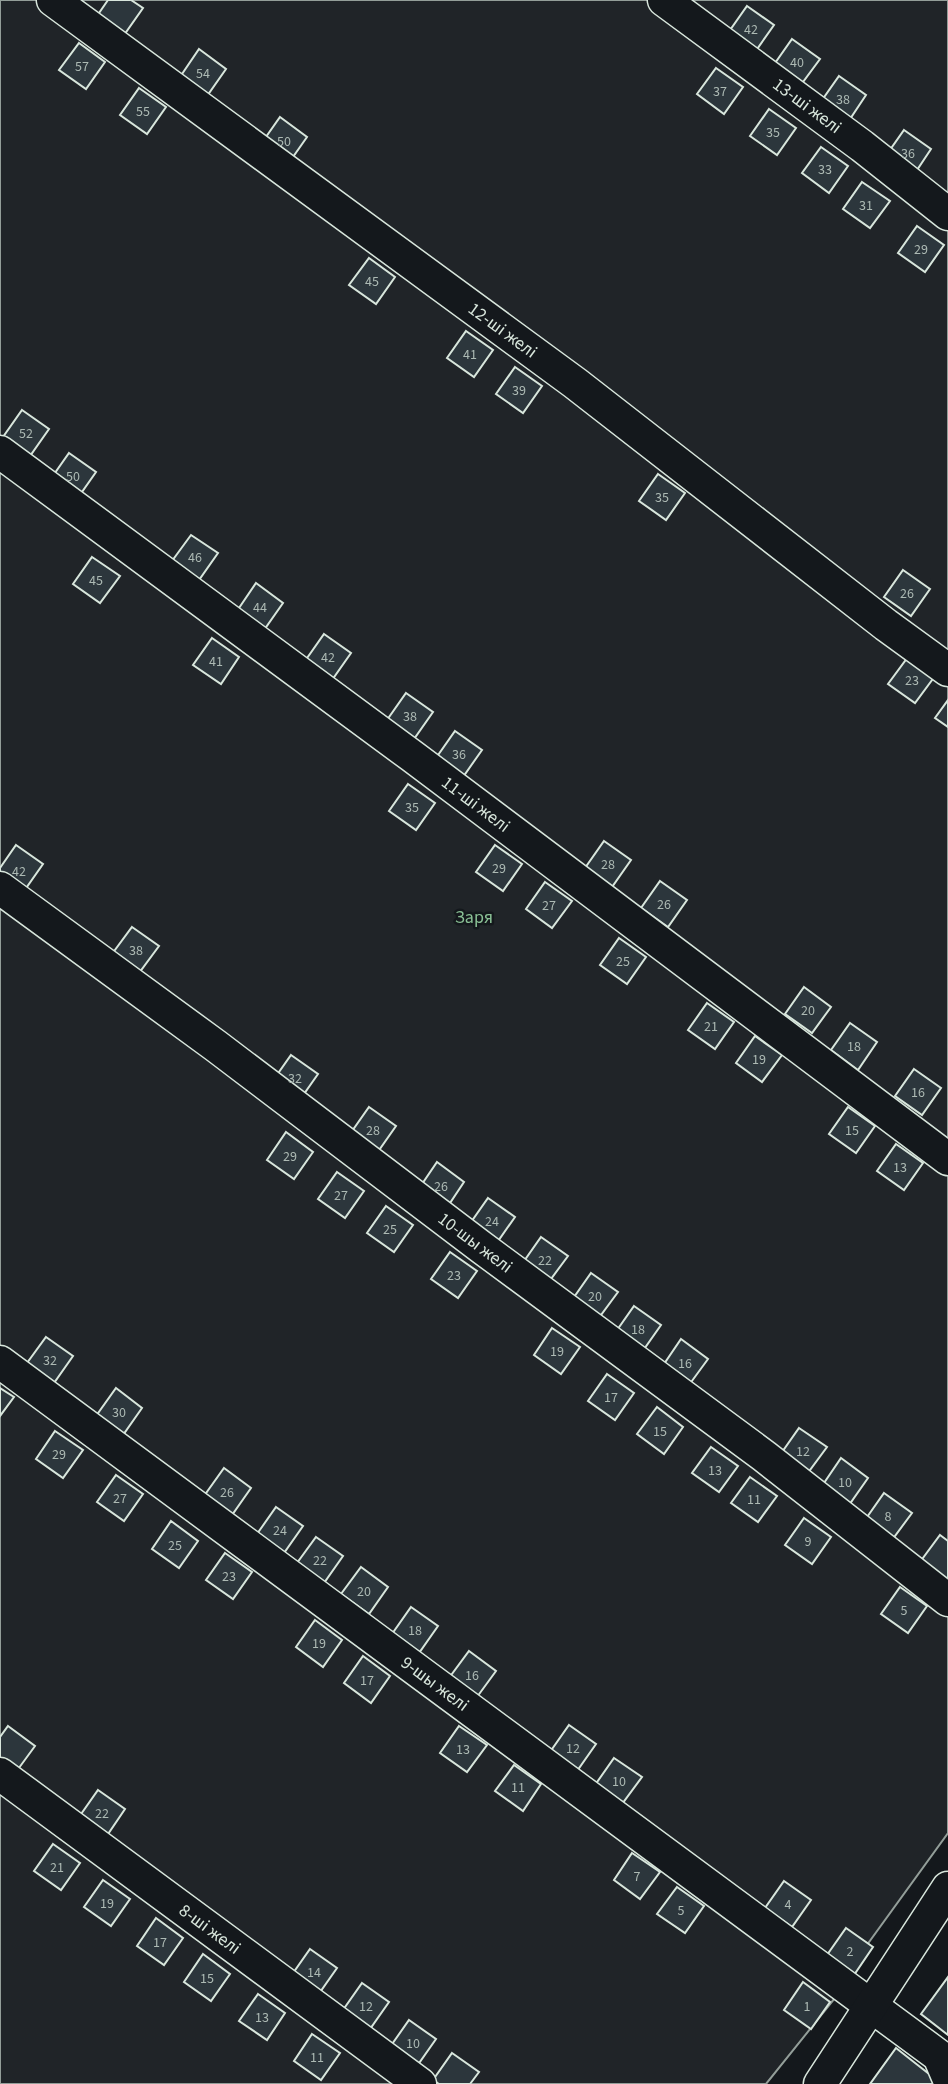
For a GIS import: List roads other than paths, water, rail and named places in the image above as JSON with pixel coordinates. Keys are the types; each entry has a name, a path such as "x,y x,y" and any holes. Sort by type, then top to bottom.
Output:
{"street":[{"name":"12-ші желі","path":"53,0 575,383 886,625 948,670"},
{"name":"13-ші желі","path":"664,0 851,138 948,214"},
{"name":"11-ші желі","path":"0,452 424,765 948,1159"},
{"name":"10-шы желі","path":"0,888 764,1456 948,1600"},
{"name":"9-шы желі","path":"0,1362 939,2056 948,2077"},
{"name":"8-ші желі","path":"0,1774 420,2084"},
{"path":"820,2084 948,1888"}],"park label":[{"name":"Заря","path":"474,917"}]}
